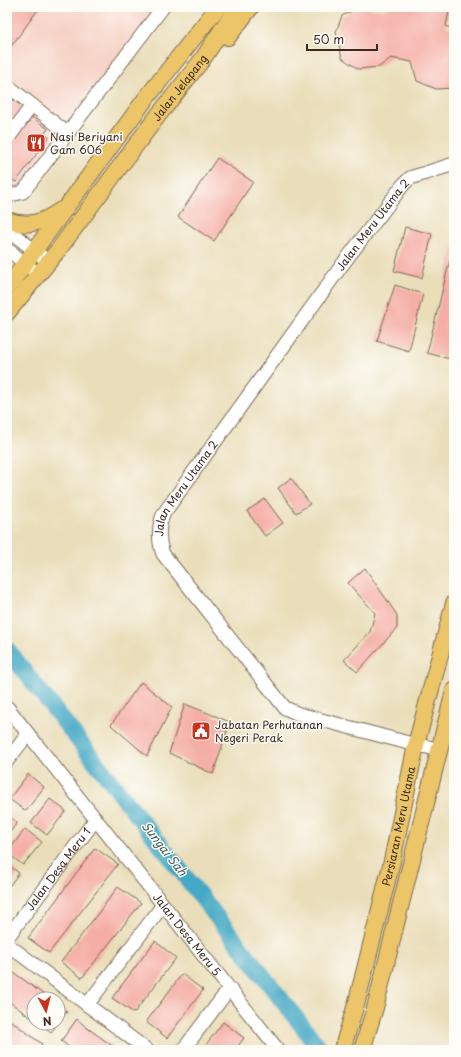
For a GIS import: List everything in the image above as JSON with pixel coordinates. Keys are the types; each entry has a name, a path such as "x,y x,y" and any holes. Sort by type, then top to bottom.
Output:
{"main road":[{"path":"204,25 214,7"},
{"name":"Jalan Jelapang","path":"7,288 144,101 218,7"},
{"name":"Jalan Jelapang","path":"7,313 44,268 202,60 236,7"},
{"path":"202,60 224,41 251,7"},
{"path":"105,155 120,167"},
{"path":"7,220 26,225 38,223 69,205"},
{"name":"Persiaran Meru Utama","path":"342,1050 357,1001 392,861 416,745 454,602"},
{"name":"Persiaran Meru Utama","path":"362,1050 372,1022 454,691"},
{"path":"392,861 410,869"}],"street":[{"path":"7,196 23,192 163,7"},
{"path":"7,85 67,133"},
{"path":"7,139 32,106"},
{"name":"Jalan Meru Utama 2","path":"439,749 416,745 299,714 285,708 163,554 159,532 164,513 342,265 403,185 410,178 454,164"},
{"path":"7,229 34,251 44,268"},
{"path":"7,249 24,263 44,268"},
{"name":"Jalan Desa Meru 5","path":"7,707 278,1050"},
{"path":"7,761 28,734"},
{"name":"Jalan Desa Meru 1","path":"7,938 95,820"},
{"path":"87,1005 163,905"},
{"path":"7,944 147,1050"},
{"path":"183,1050 229,989"}],"shaded area":[{"path":"7,7 167,7 7,215"}],"building":[{"path":"7,7 40,7 7,52"},
{"path":"359,7 385,10 386,7 450,7 446,26 454,30 454,88 436,89 417,81 412,62 391,58 379,67 358,69 342,58 336,32 342,16"},
{"path":"7,95 24,108 8,129 7,128"},
{"path":"32,117 48,129 44,134 49,137 16,182 11,179 7,183 7,151"},
{"path":"217,158 253,182 214,241 178,217"},
{"path":"405,227 432,234 422,278 394,271"},
{"path":"454,247 454,360 427,353"},
{"path":"395,285 423,294 409,351 377,341"},
{"path":"291,478 310,504 296,513 278,488"},
{"path":"265,499 283,523 265,536 247,511"},
{"path":"365,568 397,615 397,628 357,672 344,660 370,632 375,613 348,583"},
{"path":"141,682 172,707 147,756 111,725"},
{"path":"185,704 230,722 213,774 169,753"},
{"path":"28,774 44,787 26,811 9,799"},
{"path":"50,799 66,811 47,835 31,823"},
{"path":"7,815 17,823 7,836"},
{"path":"25,829 42,842 23,865 7,853"},
{"path":"95,848 118,864 49,953 28,938"},
{"path":"7,864 19,873 7,889"},
{"path":"118,887 141,903 82,978 61,962"},
{"path":"155,941 176,958 134,1013 112,998"},
{"path":"10,970 39,991 26,991 26,1014 7,1000 7,974"},
{"path":"182,974 203,990 167,1038 146,1022"},
{"path":"7,1018 42,1044 37,1050 7,1050"},
{"path":"77,1019 118,1050 73,1050 61,1041"},
{"path":"223,1022 244,1038 235,1050 202,1050"}],"waterway":[{"name":"Sungai Sah","path":"7,649 321,1050"}],"place":[{"name":"Nasi Beriyani Gam 606","path":"36,143"},
{"name":"Jabatan Perhutanan Negeri Perak","path":"201,731"}]}
